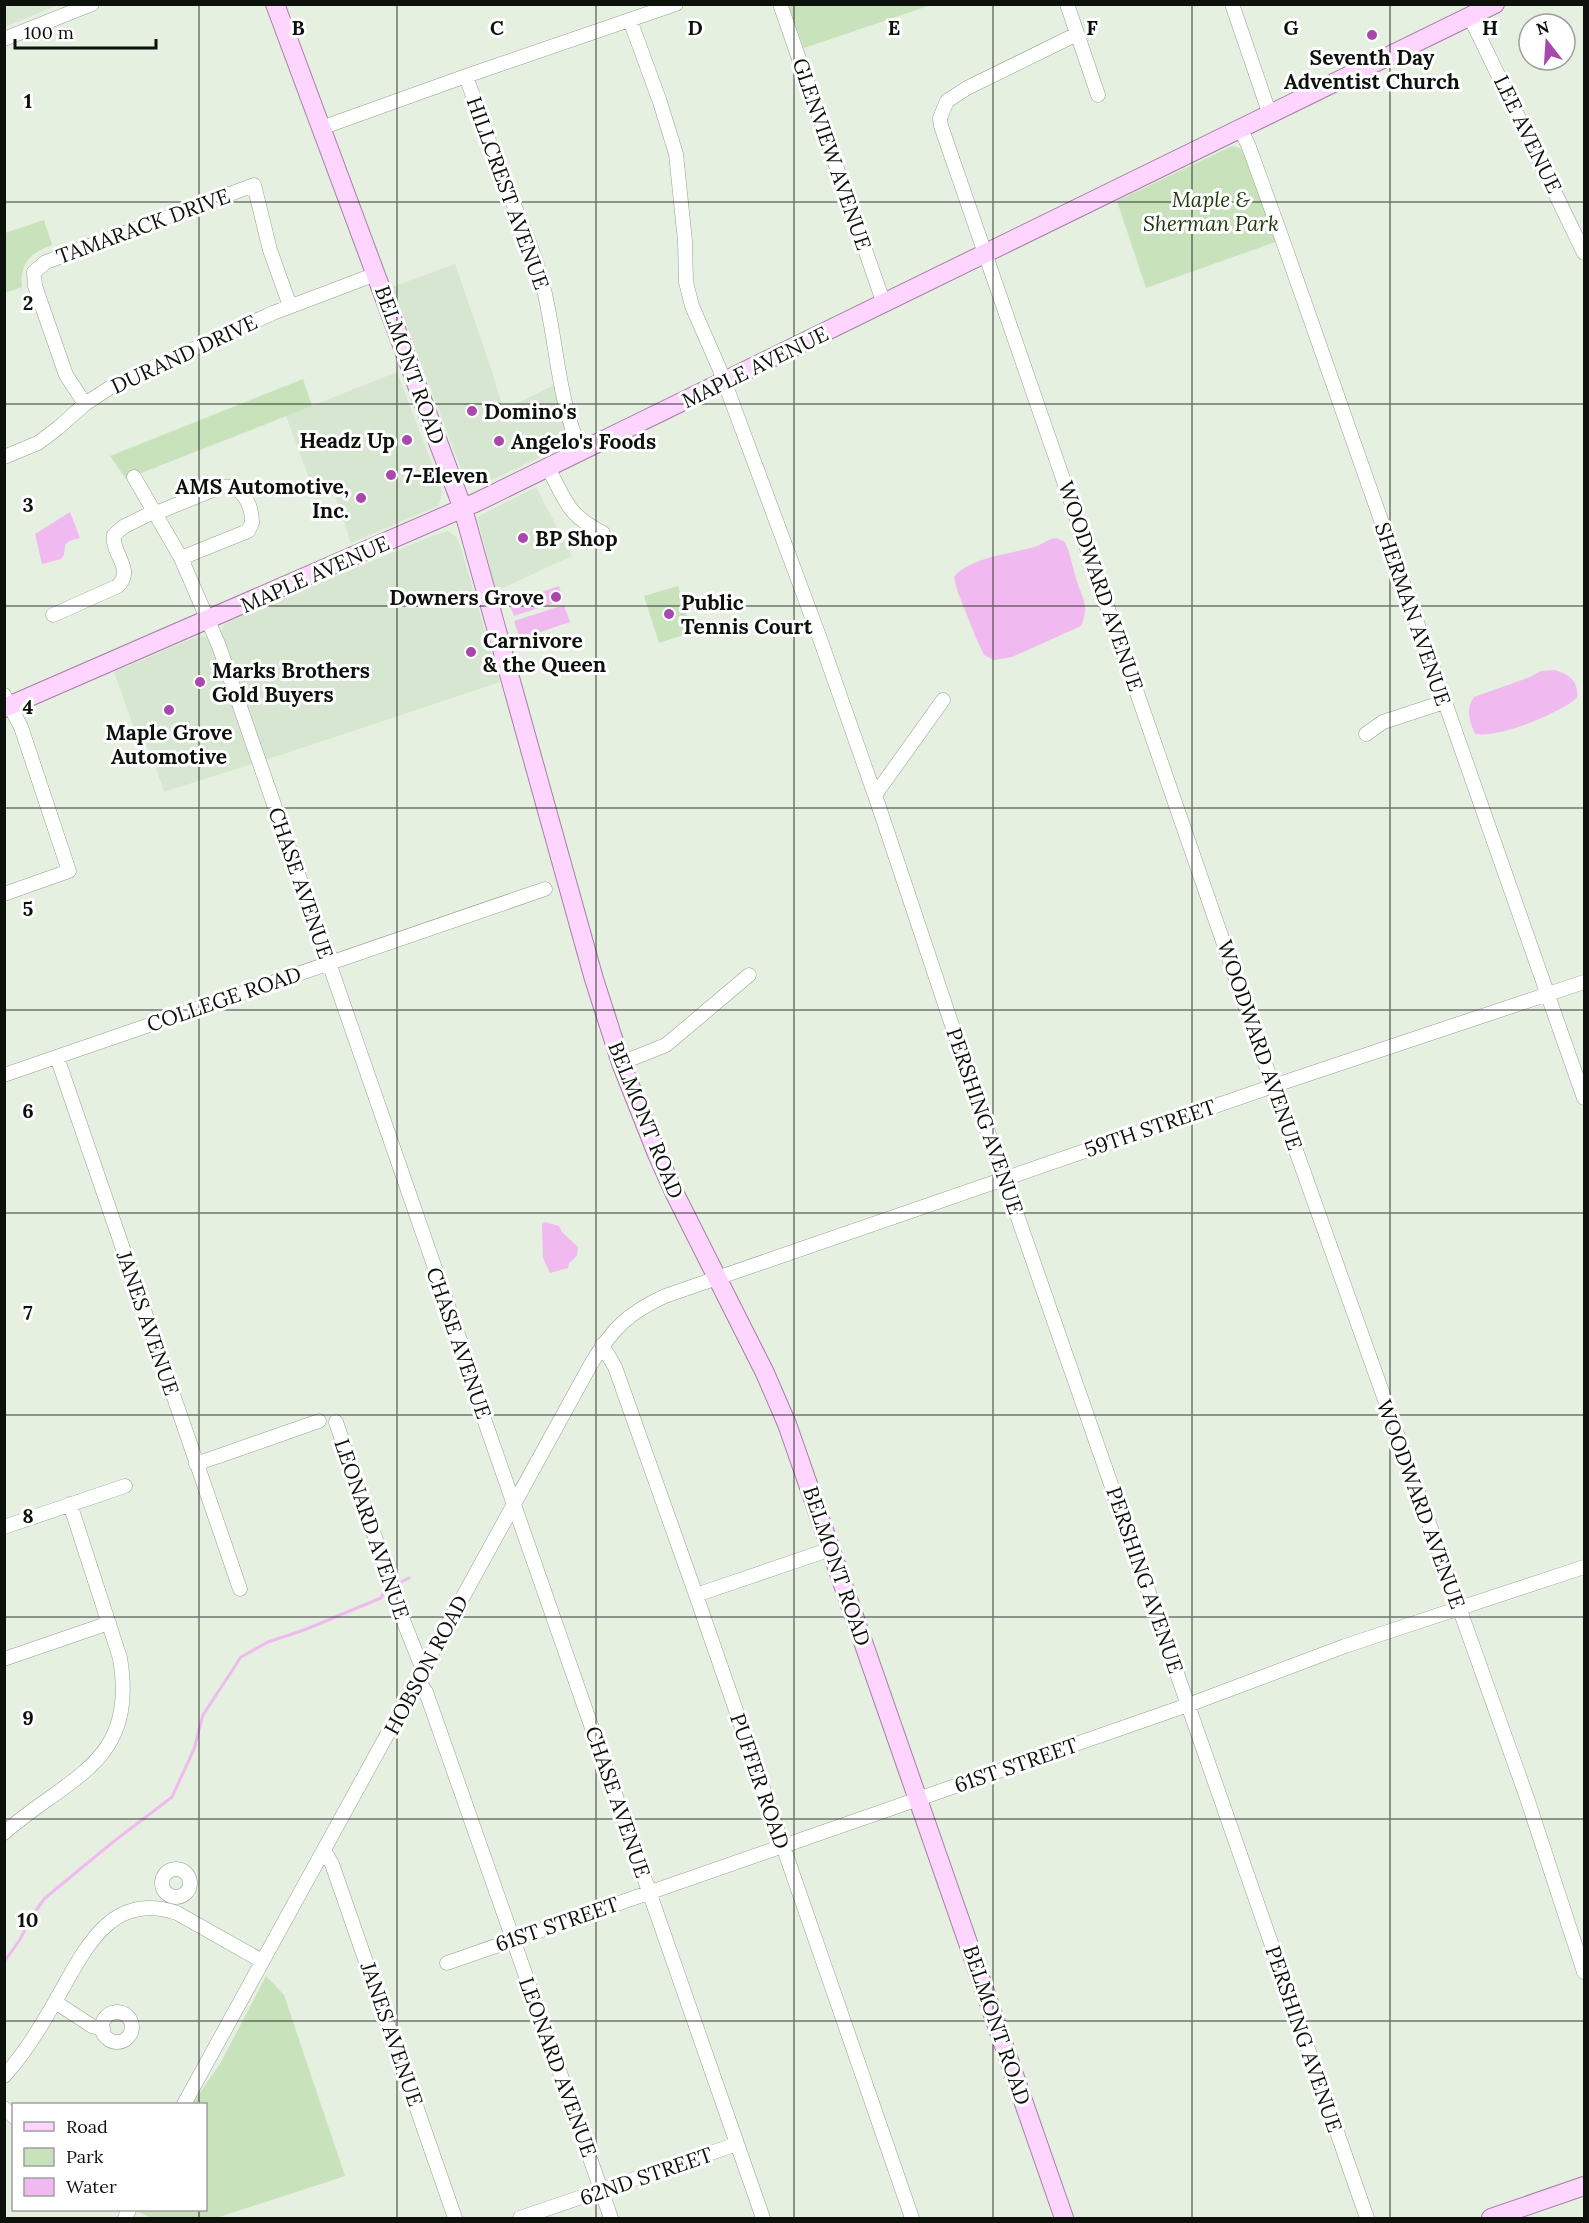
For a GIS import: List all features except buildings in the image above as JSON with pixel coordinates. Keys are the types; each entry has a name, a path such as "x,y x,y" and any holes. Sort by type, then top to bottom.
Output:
{"main road":[{"name":"BELMONT ROAD","path":"275,4 463,509 594,980 621,1063 657,1154 692,1231 774,1393 831,1549 1064,2218"},
{"name":"MAPLE AVENUE","path":"6,703 208,620 463,509 1495,4"},
{"path":"1491,2218 1584,2186"}],"street":[{"path":"4,39 92,4"},
{"path":"321,128 676,4"},
{"name":"GLENVIEW AVENUE","path":"780,4 884,304"},
{"path":"1067,4 1098,94"},
{"path":"1232,4 1270,115"},
{"name":"LEE AVENUE","path":"1470,17 1584,253"},
{"name":"PERSHING AVENUE","path":"630,20 676,154 688,293 724,382 815,626 875,795 1005,1178 1367,2218"},
{"name":"WOODWARD AVENUE","path":"1077,34 967,88 947,101 940,118 941,126 1273,1086 1527,1798 1584,1972"},
{"name":"HILLCREST AVENUE","path":"466,76 490,145 534,254 547,303 561,387 573,434 581,451"},
{"name":"SHERMAN AVENUE","path":"1240,130 1249,147 1292,266 1584,1098"},
{"name":"TAMARACK DRIVE","path":"85,404 66,375 35,286 34,272 46,262 254,185 270,250 290,306"},
{"name":"DURAND DRIVE","path":"4,458 38,442 85,404 114,385 290,306 376,274"},
{"path":"548,468 568,507 585,524 603,533"},
{"name":"CHASE AVENUE","path":"134,477 181,558 208,620 279,815 514,1504 763,2218"},
{"path":"53,615 123,582 125,572 113,543 114,535 123,527 155,512 229,485 243,494 249,504 252,523 248,531 181,558"},
{"path":"875,795 943,700"},
{"path":"1366,734 1383,722 1444,702"},
{"path":"4,894 69,871 21,727 6,703"},
{"name":"COLLEGE ROAD","path":"4,1075 545,889"},
{"path":"621,1063 666,1044 749,975"},
{"name":"59TH STREET","path":"717,1278 1273,1086 1584,982"},
{"name":"JANES AVENUE","path":"57,1057 240,1589"},
{"name":"HOBSON ROAD","path":"185,2103 602,1346 621,1322 635,1311 665,1296 717,1278"},
{"name":"PUFFER ROAD","path":"602,1346 615,1367 912,2218"},
{"path":"196,1464 319,1420"},
{"name":"LEONARD AVENUE","path":"336,1422 420,1675 611,2218"},
{"path":"4,1527 125,1486"},
{"path":"5,1831 86,1772 115,1735 122,1714 124,1684 120,1658 70,1504"},
{"path":"696,1595 831,1549"},
{"name":"61ST STREET","path":"447,1963 1188,1705 1345,1646 1584,1567"},
{"path":"4,1659 109,1623"},
{"name":"JANES AVENUE","path":"324,1851 336,1874 455,2218"},
{"path":"4,2076 21,2056 92,1938 108,1923 126,1912 170,1903 177,1912 262,1961"},
{"path":"55,2002 92,2026 103,2029"},
{"name":"62ND STREET","path":"520,2218 737,2144"}],"shaded area":[{"path":"5,4 58,4 58,5 5,27"},
{"path":"455,264 503,410 556,384 568,438 563,446 479,486 470,484 464,476 392,287"},
{"path":"397,372 442,490 441,498 438,506 351,543 330,480 312,486 286,416"},
{"path":"536,487 572,556 496,591 477,517"},
{"path":"448,531 457,538 460,545 500,682 265,760 223,639 221,632 224,625 231,620"},
{"path":"200,635 206,637 211,645 252,764 164,792 151,752 134,728 114,672"}],"green space":[{"path":"788,4 931,5 804,48"},
{"name":"Maple & Sherman Park","path":"1232,146 1240,148 1245,154 1278,241 1146,288 1117,201"},
{"path":"44,220 52,245 38,251 28,260 22,272 22,287 5,293 5,233"},
{"path":"303,379 312,406 126,479 110,456"},
{"name":"Public Tennis Court","path":"678,586 692,632 659,643 644,596"},
{"path":"266,1976 284,1995 345,2176 216,2218 152,2218 135,2211 207,2211 207,2103 193,2103 220,2064"}],"water":[{"path":"70,512 80,538 69,541 65,545 61,559 42,564 35,534"},
{"path":"1056,538 1065,542 1084,600 1085,611 1081,626 1012,657 994,660 984,655 957,590 954,577 961,570 980,561 1034,547"},
{"path":"559,586 563,600 514,616 509,603"},
{"path":"564,605 570,622 520,639 514,621"},
{"path":"1554,670 1572,679 1575,683 1577,698 1528,724 1498,732 1475,734 1469,710 1474,697 1541,671"},
{"path":"545,1222 559,1226 562,1232 578,1247 577,1256 569,1263 568,1268 550,1273 543,1258 542,1224"}],"waterway":[{"path":"401,1582 409,1578"},
{"path":"4,1962 45,1898 172,1797 194,1749 203,1715 241,1657 268,1642 304,1630 381,1598 384,1592"}],"place":[{"name":"Seventh Day Adventist Church","path":"1372,35"},
{"name":"Domino's","path":"472,411"},
{"name":"Headz Up","path":"407,440"},
{"name":"Angelo's Foods","path":"499,441"},
{"name":"7-Eleven","path":"391,475"},
{"name":"AMS Automotive, Inc.","path":"361,498"},
{"name":"BP Shop","path":"523,538"},
{"name":"Downers Grove","path":"556,597"},
{"name":"Public Tennis Court","path":"669,614"},
{"name":"Carnivore & the Queen","path":"471,652"},
{"name":"Marks Brothers Gold Buyers","path":"200,682"},
{"name":"Maple Grove Automotive","path":"169,710"}]}
